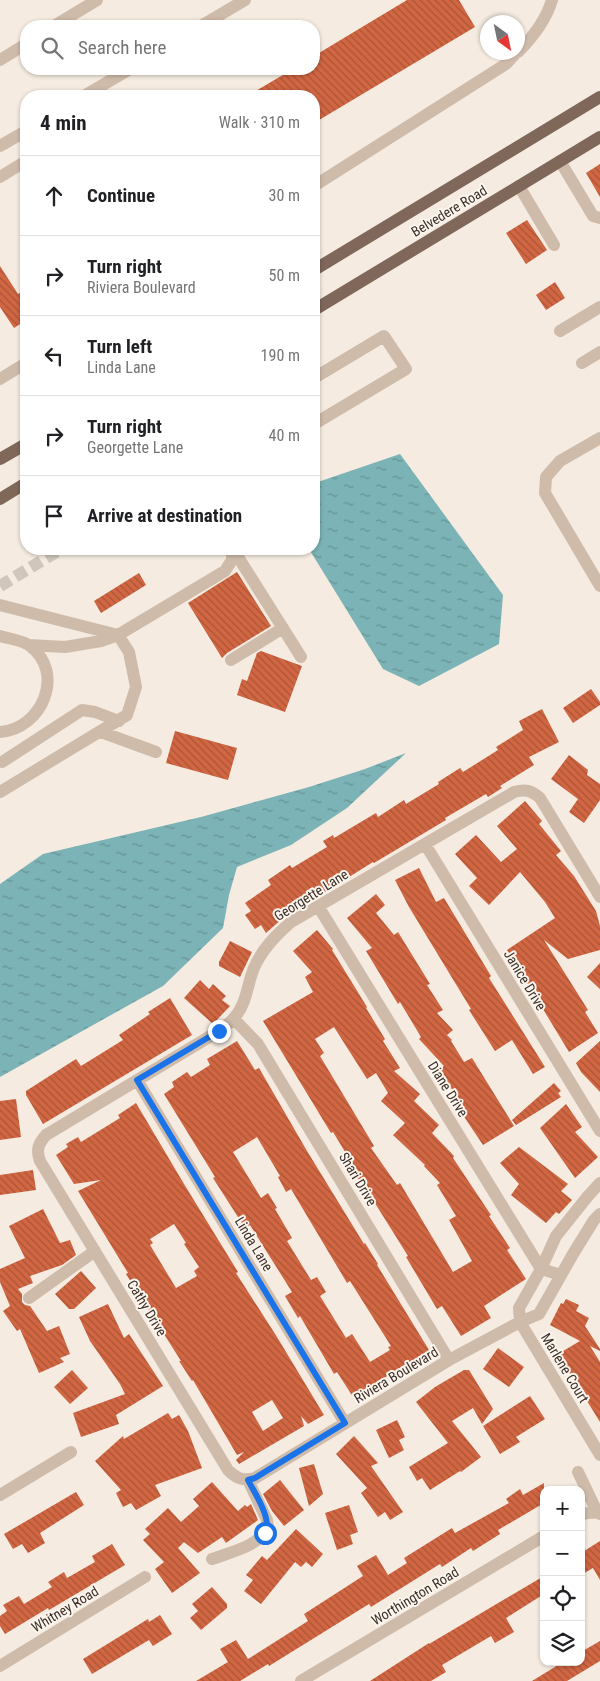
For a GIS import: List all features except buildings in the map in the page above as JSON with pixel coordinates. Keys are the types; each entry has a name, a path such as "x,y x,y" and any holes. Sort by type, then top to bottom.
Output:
{"main road":[{"name":"Belvedere Road","path":"320,266 600,97"},
{"name":"Belvedere Road","path":"320,306 600,137"},
{"path":"0,459 20,447"},
{"path":"0,499 20,487"}],"street":[{"path":"64,20 97,0"},
{"path":"211,20 245,0"},
{"path":"525,45 540,25 552,0"},
{"path":"0,60 20,48"},
{"path":"320,182 510,60"},
{"path":"94,90 120,75"},
{"path":"0,146 20,134"},
{"path":"560,161 593,216 600,218"},
{"path":"0,176 20,164"},
{"path":"519,186 554,246"},
{"path":"560,331 600,307"},
{"path":"320,374 384,336 406,369 320,420"},
{"path":"582,363 600,352"},
{"path":"0,379 20,367"},
{"path":"600,438 560,461 546,477 545,493 600,586"},
{"path":"0,636 29,645 65,647 100,641 118,635 225,571 232,560 232,555"},
{"path":"237,555 301,657"},
{"path":"0,605 118,635 129,652 136,687 127,715 102,732 0,792"},
{"path":"231,660 283,628"},
{"path":"0,732 22,726 34,716 43,703 47,688 47,673 42,659 29,645"},
{"path":"2,762 82,710 89,710 119,721"},
{"path":"102,732 156,752"},
{"name":"Georgette Lane","path":"37,1152 39,1142 46,1135 219,1031 234,1019 244,1002 254,969 265,948 291,922 514,792 523,789 533,791 540,798 600,897"},
{"name":"Janice Drive","path":"425,844 600,1131"},
{"name":"Diane Drive","path":"318,906 541,1269"},
{"name":"Shari Drive","path":"234,1019 258,1044 449,1360"},
{"name":"Linda Lane","path":"137,1080 345,1423"},
{"name":"Cathy Drive","path":"37,1152 40,1161 94,1251 228,1470 242,1479 267,1520 268,1529 262,1536 249,1545 212,1559"},
{"path":"520,1322 519,1308 541,1269 556,1236 600,1183"},
{"name":"Riviera Boulevard","path":"242,1479 255,1478 449,1360 520,1322 540,1314 594,1220 600,1214"},
{"path":"29,1298 94,1251"},
{"path":"541,1269 561,1276"},
{"name":"Marlene Court","path":"520,1322 600,1456"},
{"path":"0,1495 71,1452"},
{"path":"578,1472 599,1513 585,1514"},
{"name":"Worthington Road","path":"301,1681 540,1538"},
{"name":"Whitney Road","path":"0,1666 145,1577"}],"water":[{"path":"400,454 503,595 499,644 419,686 383,669 313,555 320,555 320,481"},
{"path":"406,753 347,808 291,845 237,867 229,895 223,928 163,986 0,1077 0,884 43,854 201,817 309,787 365,769"}],"tunnel":[{"path":"0,586 51,555"}],"route":[{"path":"219,1031 137,1080 345,1423 255,1478 248,1480 267,1520 268,1529 265,1533"}]}
